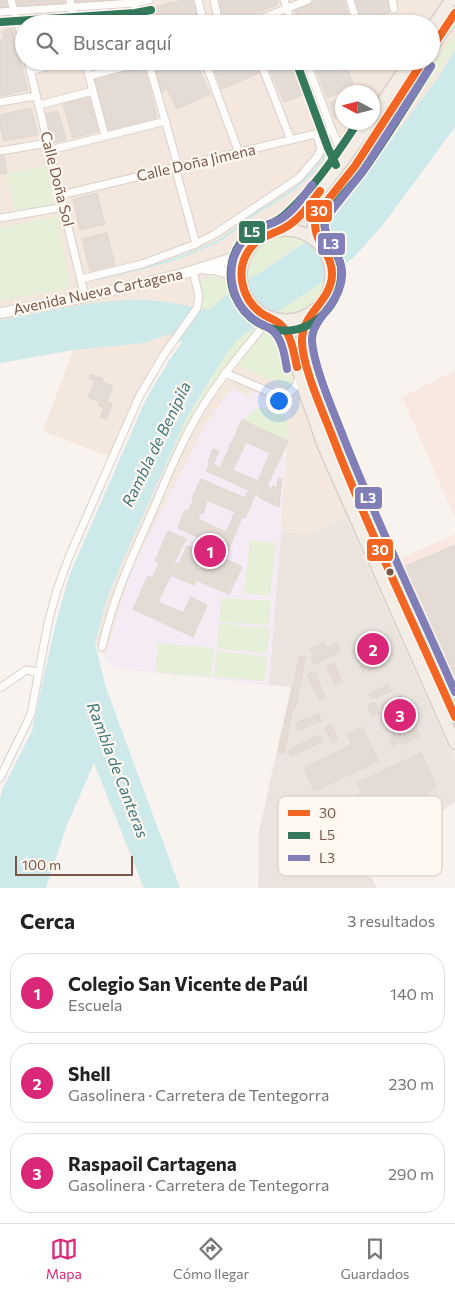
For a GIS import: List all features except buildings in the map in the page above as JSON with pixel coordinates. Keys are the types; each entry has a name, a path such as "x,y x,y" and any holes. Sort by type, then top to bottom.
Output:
{"main road":[{"path":"440,15 450,0"},
{"path":"440,35 455,12"},
{"path":"380,106 404,70"},
{"path":"271,318 290,320 301,317 311,312 327,295 332,274 328,256 316,238 314,222 318,212 355,166 417,70"},
{"path":"365,130 345,160 290,224 254,243 242,264 241,287 254,307 283,327 289,338 324,447 455,743"},
{"path":"280,230 294,230 316,238"},
{"name":"Avenida Nueva Cartagena","path":"195,271 234,258 254,243"},
{"name":"Avenida Nueva Cartagena","path":"0,313 85,298 212,268 231,275 241,287"},
{"path":"311,312 305,325 303,345 318,401 350,479 455,717"}],"street":[{"path":"11,0 16,15"},
{"path":"0,12 15,12 70,4 149,0"},
{"path":"198,0 202,15"},
{"path":"214,0 217,15"},
{"path":"265,15 285,4 308,0"},
{"path":"350,0 355,15"},
{"path":"392,0 394,9"},
{"path":"134,2 137,15"},
{"path":"88,70 105,136"},
{"path":"89,76 112,70"},
{"path":"150,70 166,121 196,244"},
{"path":"208,70 239,153"},
{"path":"264,70 291,140"},
{"path":"309,70 345,160"},
{"name":"Calle Doña Sol","path":"30,71 85,298"},
{"path":"39,105 93,91"},
{"path":"0,102 36,96"},
{"path":"0,150 49,146 105,136 166,121"},
{"name":"Calle Doña Jimena","path":"61,195 332,130"},
{"path":"81,279 142,264 196,244 215,234 300,178 317,157 320,150 317,134"},
{"path":"0,218 64,207"},
{"path":"0,778 31,714 38,672 57,590 69,558 139,397 197,308 199,296 195,271"},
{"path":"102,648 118,590 192,425 226,373 271,318"},
{"path":"226,373 279,396 287,394 294,389 299,374"},
{"path":"0,688 26,670 38,672"}],"shaded area":[{"path":"0,0 455,0 455,49 439,76 329,223 306,242 231,291 209,310 197,309 150,377 113,458 43,431 73,350 0,363"},
{"path":"344,265 340,295 312,337 314,345 312,346 323,390 341,439 395,561 455,534 455,763 346,518 308,534 281,532 269,685 113,668 95,643 107,599 187,417 227,352 260,322 325,280"},
{"path":"455,371 455,518 402,397"},
{"path":"231,388 249,396 252,391 289,408 269,685 113,668 105,656 131,570 206,424"},
{"path":"346,518 455,763 455,802 442,811 442,796 278,796 278,876 371,876 377,888 258,888 259,832 291,687 269,685 281,532 308,534"},
{"path":"455,534 455,697 395,561"}],"green space":[{"path":"455,32 455,47 440,68 440,55"},
{"path":"430,70 438,70 377,154 375,153"},
{"path":"46,165 56,208 15,215 7,173"},
{"path":"57,217 70,288 0,301 0,227"},
{"path":"285,229 298,231 312,237 241,284 243,264 251,248 266,235"},
{"path":"332,274 325,297 311,312 302,317 291,319 268,317"},
{"path":"210,276 226,281 231,290 209,310 197,308 196,281"},
{"path":"260,322 264,325 211,392 163,473 187,417 227,352 240,337"},
{"path":"268,329 274,333 283,346 293,384 285,386 238,366"},
{"path":"269,407 281,413 287,420 289,428 288,441 242,420 258,408"},
{"path":"250,540 276,543 270,596 244,593"},
{"path":"221,598 271,601 269,625 219,622"},
{"path":"219,624 270,628 267,653 217,649"},
{"path":"158,643 214,648 211,677 155,672"},
{"path":"216,651 267,656 265,681 214,677"}],"water":[{"path":"455,49 455,127 383,225 355,256 325,280 240,337 227,352 187,417 107,599 95,643 106,688 180,888 144,888 94,763 67,825 46,888 0,888 0,798 3,788 32,731 55,626 69,576 146,399 182,342 169,334 144,343 73,350 0,363 0,320 88,304 123,300 158,301 209,310 231,291 306,242 329,223 439,76"}],"waterway":[{"path":"97,279 174,259 218,241 303,182 319,165 325,155"}],"transit line":[{"name":"L5","path":"105,15 151,10"},
{"name":"30","path":"440,36 455,13"},
{"name":"L5","path":"1,22 15,21"},
{"name":"L5","path":"299,70 336,165"},
{"name":"30","path":"417,70 355,166 316,215 316,232 329,260 332,275 327,292 307,322 302,339 308,373 345,469 455,717"},
{"name":"L3","path":"428,70 363,171 325,219 326,233 340,261 342,276 340,286 332,303 316,325 312,340 313,350 324,386 354,464 455,692"},
{"name":"L5","path":"352,130 321,175 296,204 279,219 252,232 239,245 235,253 231,270 232,288 235,296 245,312 264,326 284,331 298,329 310,324 330,306 337,294 341,281 341,267 325,230 326,219 372,158 429,70"},
{"name":"L3","path":"287,369 278,337 270,329 252,318 238,301 234,291 232,270 234,259 244,240 257,230 286,216 312,185"},
{"name":"30","path":"297,367 286,331 278,323 261,313 248,299 242,281 243,262 253,245 260,239 296,220 320,191"}],"place":[{"name":"Colegio San Vicente de Paúl","path":"210,551"},
{"name":"Shell","path":"373,649"},
{"name":"Raspaoil Cartagena","path":"400,715"}],"water label":[{"name":"Rambla de Benipila","path":"156,444"},
{"name":"Rambla de Canteras","path":"118,770"}]}
